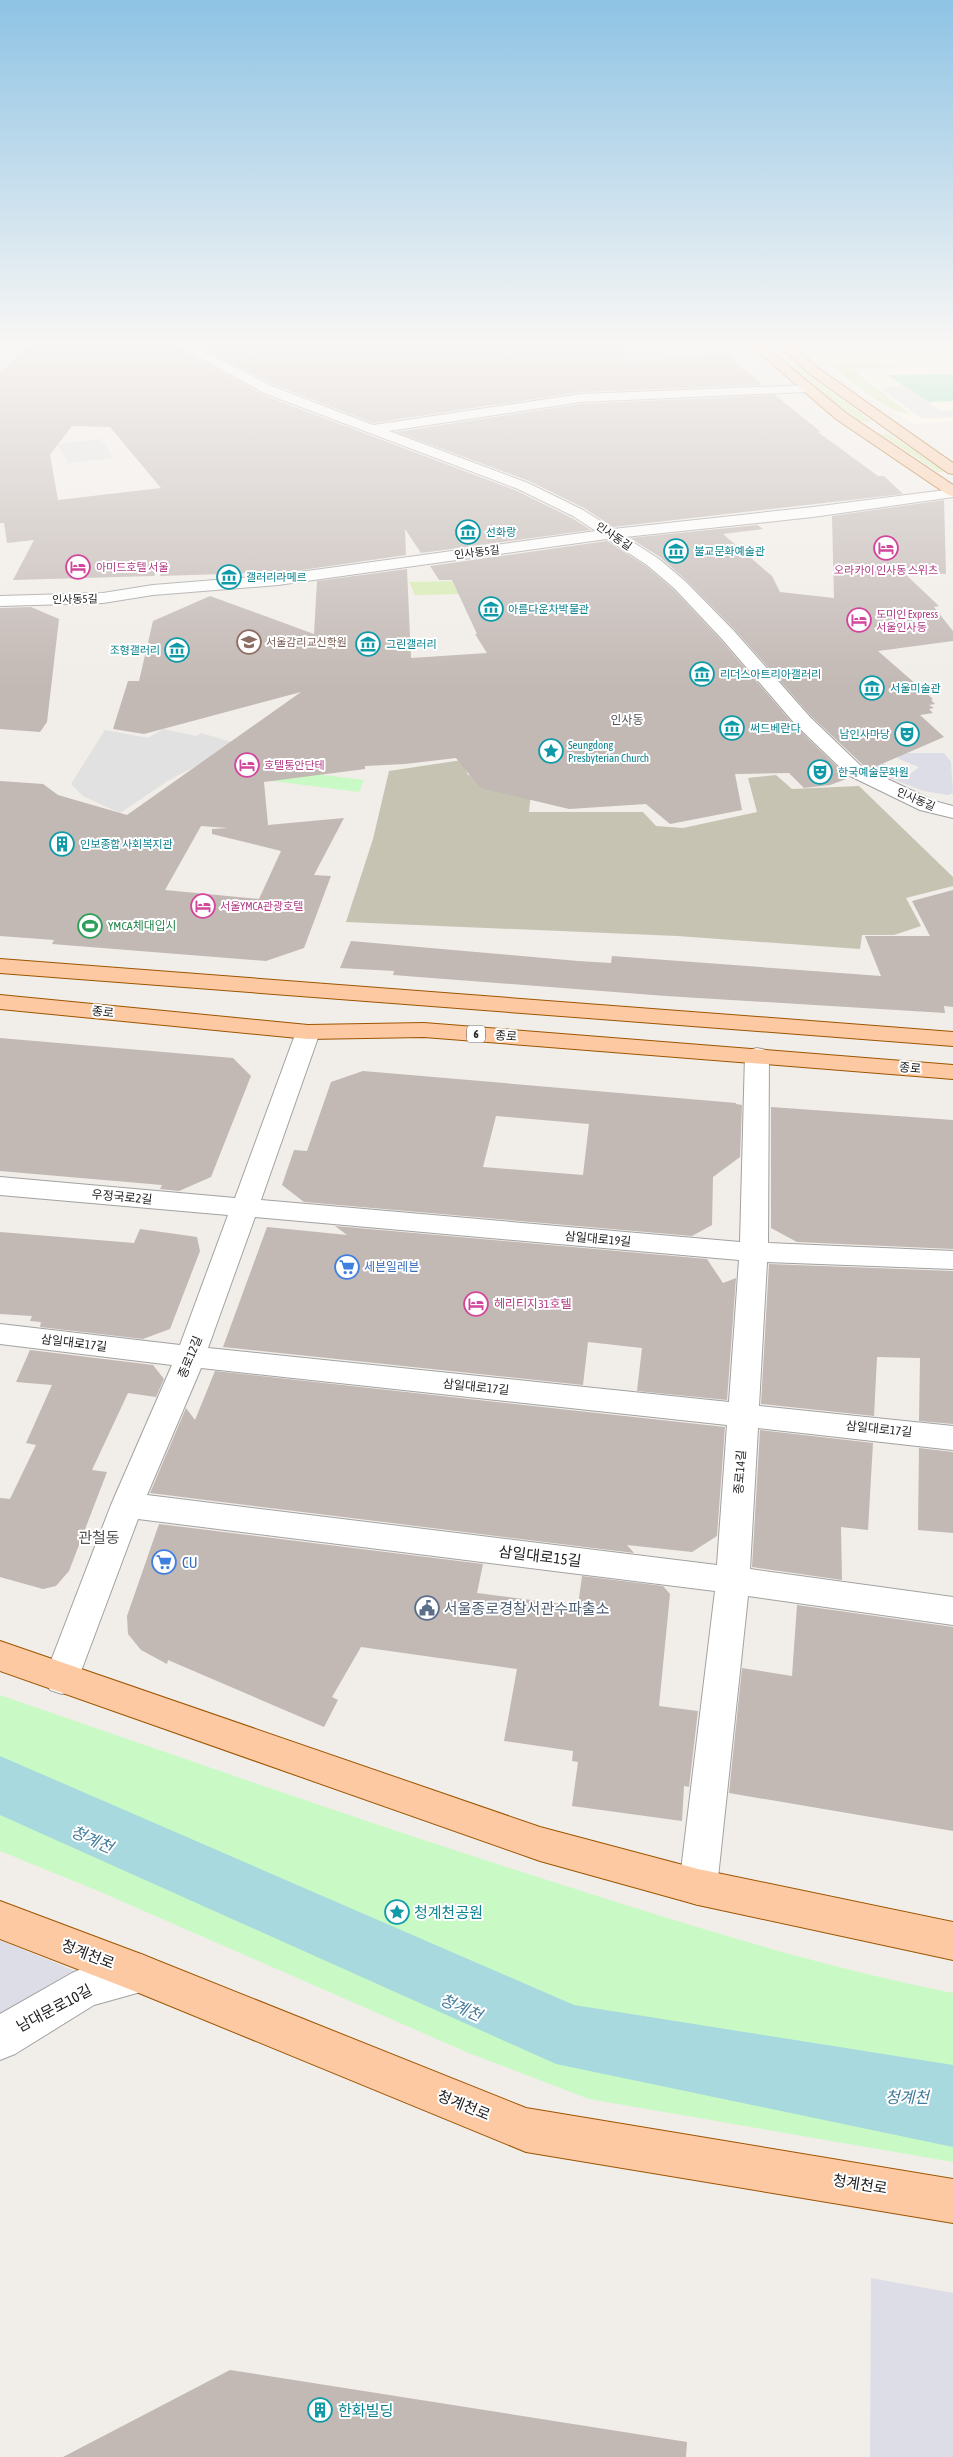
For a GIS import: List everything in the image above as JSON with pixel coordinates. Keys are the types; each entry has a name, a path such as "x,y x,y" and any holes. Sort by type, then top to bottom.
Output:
{"main road":[{"path":"904,459 953,492"},
{"path":"938,459 953,470"},
{"path":"0,966 953,1038"},
{"name":"종로","path":"0,1002 308,1032 424,1030 953,1072"},
{"path":"0,1656 540,1844 698,1887 953,1941"},
{"name":"청계천로","path":"0,1920 140,1974 526,2130 890,2189 953,2201"},
{"path":"890,2189 953,2216"}],"street":[{"name":"인사동길","path":"450,459 523,486 578,513 653,562 680,585 728,635 803,721 855,771 927,806 953,812"},
{"name":"인사동5길","path":"0,601 103,598 153,590 278,580 611,534 813,512 953,492"},
{"name":"종로12길","path":"62,1679 127,1505 190,1358 308,1032"},
{"name":"종로14길","path":"698,1887 732,1580 744,1414 754,1252 757,1055"},
{"name":"우정국로2길","path":"0,1186 244,1209"},
{"name":"삼일대로19길","path":"244,1209 754,1252 953,1260"},
{"name":"삼일대로17길","path":"0,1334 190,1358 744,1414 953,1438"},
{"name":"삼일대로15길","path":"127,1505 732,1580 953,1611"},
{"name":"남대문로10길","path":"0,2040 20,2025 86,1987 140,1974"}],"shaded area":[{"path":"65,459 107,459 68,463"},
{"path":"163,729 196,736 201,733 238,744 169,780 120,813 83,796 71,784 105,730 148,738"},
{"path":"891,753 944,753 951,762 953,793 948,795 924,791 881,775 860,755 871,755 898,773 909,775 919,767 901,760"},
{"path":"462,760 468,775 532,783 529,812 643,812 656,826 683,828 757,812 748,778 776,775 792,789 859,786 953,877 953,886 906,898 921,926 894,935 862,935 860,949 677,936 346,922 373,839 389,771"},
{"path":"0,1940 73,1970 75,1973 73,1979 0,2013"},
{"path":"871,2278 953,2293 953,2457 870,2457"}],"green space":[{"path":"918,459 927,459 948,472 938,472"},
{"path":"509,580 464,594 415,595 409,582"},
{"path":"281,770 364,780 359,792 265,780"},
{"name":"청계천공원","path":"0,1695 353,1816 662,1916 806,1959 953,1993 953,2162 589,2099 471,2054 96,1890 0,1851"}],"water":[{"name":"청계천","path":"0,1756 574,2005 953,2065 953,2147 556,2064 0,1815"}],"building":[{"path":"0,459 51,459 58,500 161,488 136,459 431,459 517,491 572,518 591,530 421,553 405,529 406,555 288,572 160,576 164,562 154,576 13,580 34,540 7,543 4,523 0,523"},
{"path":"468,459 854,459 878,476 884,476 903,494 613,527 584,508 529,481"},
{"path":"944,500 946,574 902,571 939,606 934,607 953,631 953,641 878,651 933,699 931,700 935,704 929,705 934,708 929,709 933,713 920,715 944,737 870,769 863,765 811,716 735,630 687,581 660,557 630,538 757,525 763,529 723,534 772,576 780,592 834,598 832,516"},
{"path":"607,541 646,566 673,589 721,640 795,726 849,778 830,785 804,788 789,773 735,774 742,810 670,824 646,804 569,809 480,788 456,758 405,764 365,766 365,769 264,782 268,825 344,818 314,875 331,876 304,948 266,961 52,944 54,940 0,936 0,781 43,784 58,795 127,815 301,692 144,734 113,729 128,681 139,681 153,621 210,596 314,634 317,581 407,569 411,658 487,653 475,634 477,634 452,580 439,580 430,566","holes":["201,826 228,828 212,829 212,834 281,851 259,899 165,890"]},
{"path":"31,607 59,619 47,722 40,732 0,729 0,608"},
{"path":"953,890 953,1007 944,1006 945,1013 666,996 393,975 394,971 340,968 351,941 578,961 611,963 612,956 881,976 865,936 930,936 912,901"},
{"path":"0,1038 233,1058 251,1076 211,1177 179,1191 160,1189 162,1185 0,1171"},
{"path":"363,1071 736,1103 742,1105 740,1157 713,1177 712,1225 692,1236 304,1202 282,1185 294,1150 307,1151 331,1082","holes":["496,1116 589,1124 583,1175 483,1167"]},
{"path":"771,1107 953,1120 953,1249 797,1242 771,1228"},
{"path":"335,1226 707,1259 723,1283 736,1278 727,1400 637,1391 642,1348 588,1342 583,1385 223,1347 267,1227 347,1235"},
{"path":"140,1229 197,1237 200,1251 170,1329 143,1339 40,1327 41,1322 30,1321 32,1316 0,1314 0,1232 134,1243"},
{"path":"769,1264 953,1271 953,1424 919,1421 920,1358 877,1357 874,1416 761,1404"},
{"path":"30,1350 153,1365 164,1379 156,1397 128,1393 92,1470 107,1472 69,1571 56,1586 43,1589 0,1577 0,1498 10,1499 36,1445 26,1443 52,1385 16,1382"},
{"path":"215,1371 725,1427 717,1536 692,1552 627,1545 634,1553 150,1493 186,1408 195,1420"},
{"path":"760,1430 873,1443 868,1530 841,1527 842,1580 752,1567"},
{"path":"919,1448 953,1452 953,1533 918,1530"},
{"path":"159,1524 483,1564 477,1593 578,1606 582,1576 663,1586 670,1594 659,1706 698,1711 689,1787 684,1786 682,1821 572,1806 578,1762 572,1761 573,1751 504,1741 517,1669 361,1647 332,1697 338,1700 324,1727 168,1660 167,1664 141,1650 128,1634 127,1616"},
{"path":"797,1605 953,1627 953,1831 729,1793 742,1668 792,1676"},
{"name":"한화빌딩","path":"230,2370 687,2442 686,2457 63,2457"}],"place":[{"name":"선화랑","path":"468,532"},
{"name":"오라카이 인사동 스위츠","path":"886,548"},
{"name":"불교문화예술관","path":"676,551"},
{"name":"아미드호텔 서울","path":"78,567"},
{"name":"갤러리라메르","path":"229,577"},
{"name":"아름다운차박물관","path":"491,609"},
{"name":"도미인 Express 서울인사동","path":"859,620"},
{"name":"서울감리교신학원","path":"249,642"},
{"name":"그린갤러리","path":"368,644"},
{"name":"조형갤러리","path":"177,650"},
{"name":"리더스아트리아갤러리","path":"702,674"},
{"name":"서울미술관","path":"872,688"},
{"name":"써드베란다","path":"732,728"},
{"name":"남인사마당","path":"907,734"},
{"name":"Seungdong Presbyterian Church","path":"551,751"},
{"name":"호텔통안단테","path":"247,765"},
{"name":"한국예술문화원","path":"820,772"},
{"name":"인보종합 사회복지관","path":"62,844"},
{"name":"서울YMCA관광호텔","path":"203,906"},
{"name":"YMCA체대입시","path":"90,926"},
{"name":"세븐일레븐","path":"347,1267"},
{"name":"헤리티지31호텔","path":"476,1304"},
{"name":"CU","path":"164,1562"},
{"name":"서울종로경찰서관수파출소","path":"427,1608"},
{"name":"청계천공원","path":"397,1912"},
{"name":"한화빌딩","path":"320,2410"}],"district":[{"name":"인사동","path":"627,720"},
{"name":"관철동","path":"99,1537"}]}
